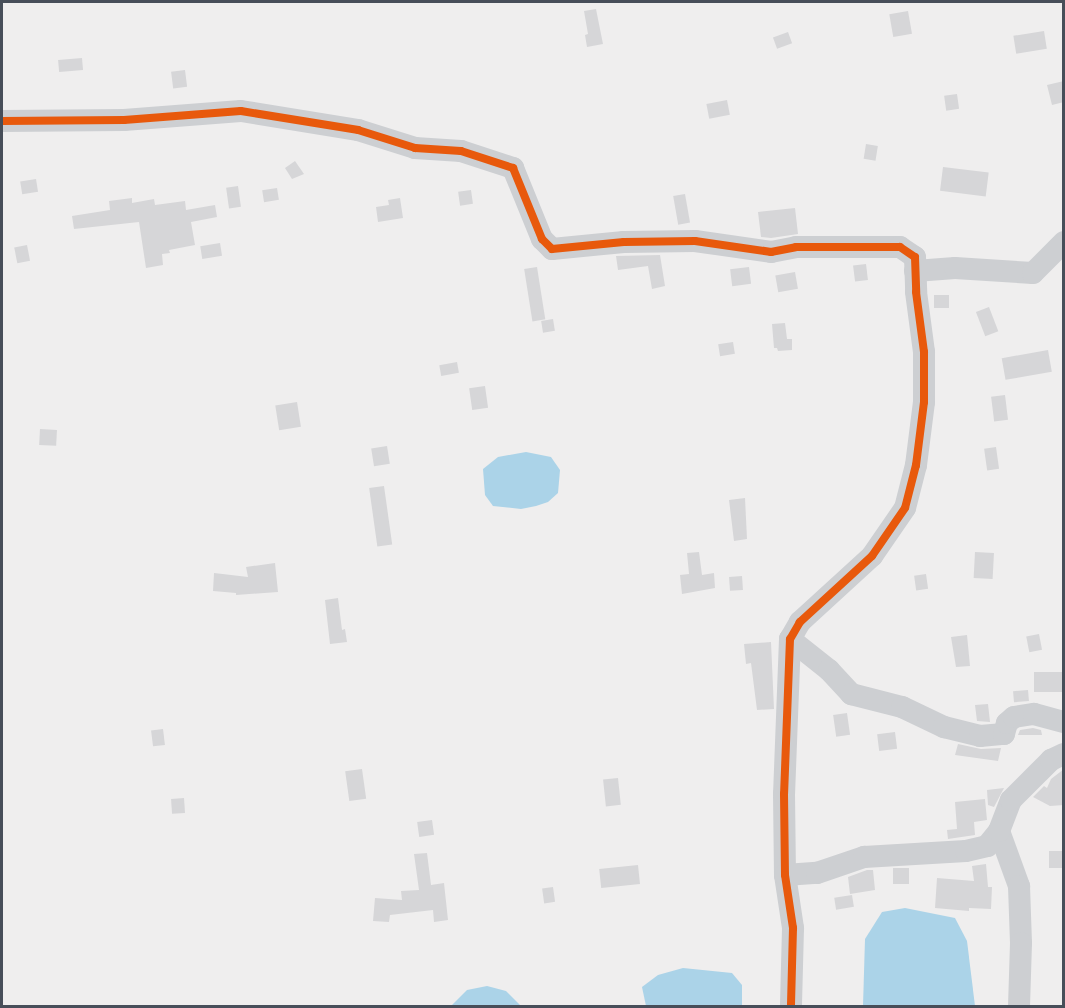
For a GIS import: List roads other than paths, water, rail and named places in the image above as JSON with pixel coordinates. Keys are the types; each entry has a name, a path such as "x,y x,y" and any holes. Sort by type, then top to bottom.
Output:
{"street":[{"path":"2,121 124,120 241,111 358,130 415,148 461,151 513,168 542,239 552,249 624,242 695,241 771,252 796,247 900,247 915,257 924,352 924,402 916,465 905,508 872,556 800,622 790,639 784,794 785,875 793,928 791,1006"},
{"path":"915,272 955,268 1033,273 1064,242"},
{"path":"790,639 829,670 851,694 902,707 944,727 980,736 1004,734 1007,723 1014,717 1035,714 1064,722"},
{"path":"785,875 817,873 864,857 966,851 987,846 999,831 1011,800 1051,760 1064,754"},
{"path":"999,831 1019,886 1021,943 1019,1006"}],"water":[{"path":"526,452 551,457 560,470 558,493 548,502 521,509 493,506 485,495 483,469 498,457"},
{"path":"905,908 955,918 967,941 975,1006 863,1006 865,939 882,912"},
{"path":"683,968 732,973 742,985 742,1006 646,1006 642,987 658,975"},
{"path":"487,986 506,991 521,1006 451,1006 467,990"}]}
